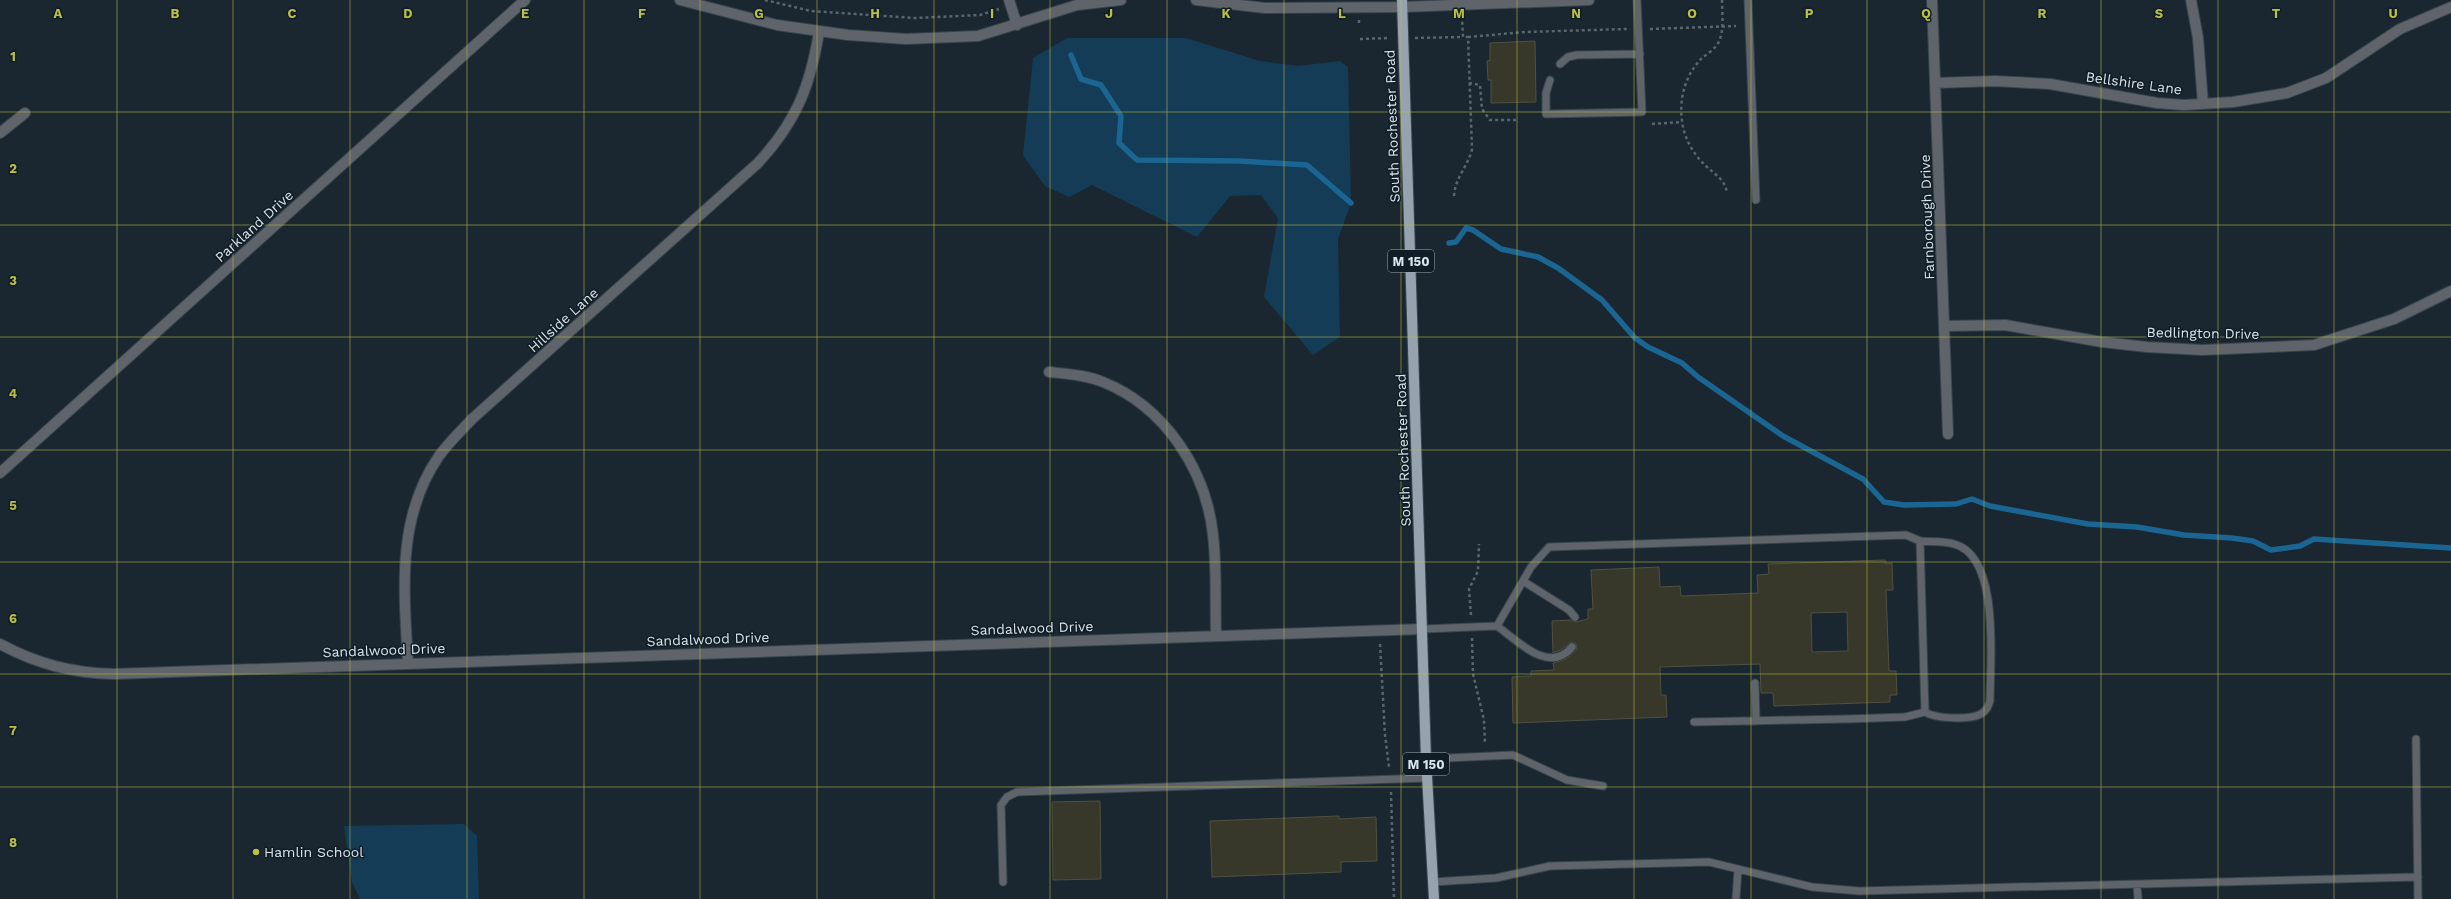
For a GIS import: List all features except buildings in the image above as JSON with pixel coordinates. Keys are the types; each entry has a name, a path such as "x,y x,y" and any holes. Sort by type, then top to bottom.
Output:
{"main road":[{"name":"South Rochester Road","path":"1402,4 1426,759 1434,899"}],"street":[{"name":"Parkland Drive","path":"0,473 525,0"},
{"path":"680,0 724,13 819,32 906,39 947,39 978,36 1077,5 1121,0"},
{"path":"1009,0 1017,25"},
{"path":"1196,0 1265,8 1589,0"},
{"name":"Farnborough Drive","path":"1932,0 1948,434"},
{"path":"2191,0 2198,38 2203,104"},
{"name":"Bellshire Lane","path":"1935,83 1995,81 2050,84 2157,103 2203,104 2233,102 2287,93 2326,78 2400,29 2451,7"},
{"name":"Hillside Lane","path":"408,663 405,605 406,544 418,494 440,455 472,419 758,163 775,145 796,113 805,92 813,67 819,32"},
{"path":"0,133 25,113"},
{"name":"Bedlington Drive","path":"1945,326 2005,325 2102,342 2147,347 2202,350 2314,345 2394,319 2451,291"},
{"path":"1049,372 1079,375 1125,392 1158,418 1186,454 1202,489 1213,534 1216,636"},
{"name":"Sandalwood Drive","path":"0,644 22,656 51,667 88,674 1423,629"}],"lane":[{"path":"1550,80 1546,93 1546,114 1642,112 1637,0"},
{"path":"1748,0 1756,200"},
{"path":"1560,64 1568,57 1577,55 1640,54"},
{"path":"1497,626 1531,567 1549,547 1906,535 1920,541 1954,544 1971,556 1981,568 1985,579 1990,618 1990,701 1988,709 1973,716 1930,716 1925,712 1920,541"},
{"path":"1523,581 1569,610 1575,617"},
{"path":"1423,629 1497,626 1541,658 1555,658 1566,654 1572,647"},
{"path":"1755,683 1756,721"},
{"path":"1694,722 1905,717 1925,712"},
{"path":"2416,739 2418,899"},
{"path":"1426,759 1513,755 1568,780 1603,786"},
{"path":"1003,882 1001,805 1007,797 1018,792 1427,778"},
{"path":"1433,882 1496,878 1550,866 1709,862 1812,887 1859,891 2418,877"},
{"path":"1736,899 1738,869"},
{"path":"2137,885 2138,899"}],"path":[{"path":"765,0 811,11 893,17 916,18 980,14"},
{"path":"1722,0 1722,27 1717,45 1700,61 1686,81 1681,105 1682,122 1692,149 1707,167 1722,179 1727,193"},
{"path":"1463,26 1463,37"},
{"path":"1651,29 1737,26"},
{"path":"1446,37 1468,37 1525,32 1628,29"},
{"path":"1454,196 1457,178 1467,164 1472,149 1468,37"},
{"path":"1360,39 1374,39"},
{"path":"1469,83 1480,85 1482,109 1490,120 1516,120"},
{"path":"1652,124 1682,122"},
{"path":"1470,604 1469,589 1478,572 1480,561 1480,544"},
{"path":"1380,644 1385,735 1390,767"},
{"path":"1472,651 1475,686 1484,720 1485,757"},
{"path":"1391,794 1394,899"}],"shaded area":[{"path":"1067,38 1186,38 1260,61 1298,66 1340,61 1348,67 1351,203 1338,239 1340,337 1313,355 1264,297 1278,218 1261,195 1230,196 1197,237 1092,185 1069,197 1045,186 1023,155 1033,58"},
{"path":"464,824 477,836 479,899 360,899 352,882 344,826"}],"waterway":[{"path":"1071,55 1081,79 1101,85 1121,116 1119,143 1137,160 1239,161 1307,165 1351,203"},
{"path":"1449,243 1456,242 1466,228 1473,230 1501,249 1538,257 1558,268 1602,300 1635,338 1648,347 1682,363 1698,377 1783,436 1863,479 1884,502 1904,505 1956,504 1972,499 1990,506 2088,524 2137,527 2184,535 2253,541 2271,550 2300,546 2314,539 2451,548"}],"place":[{"name":"Hamlin School","path":"256,852"}]}
